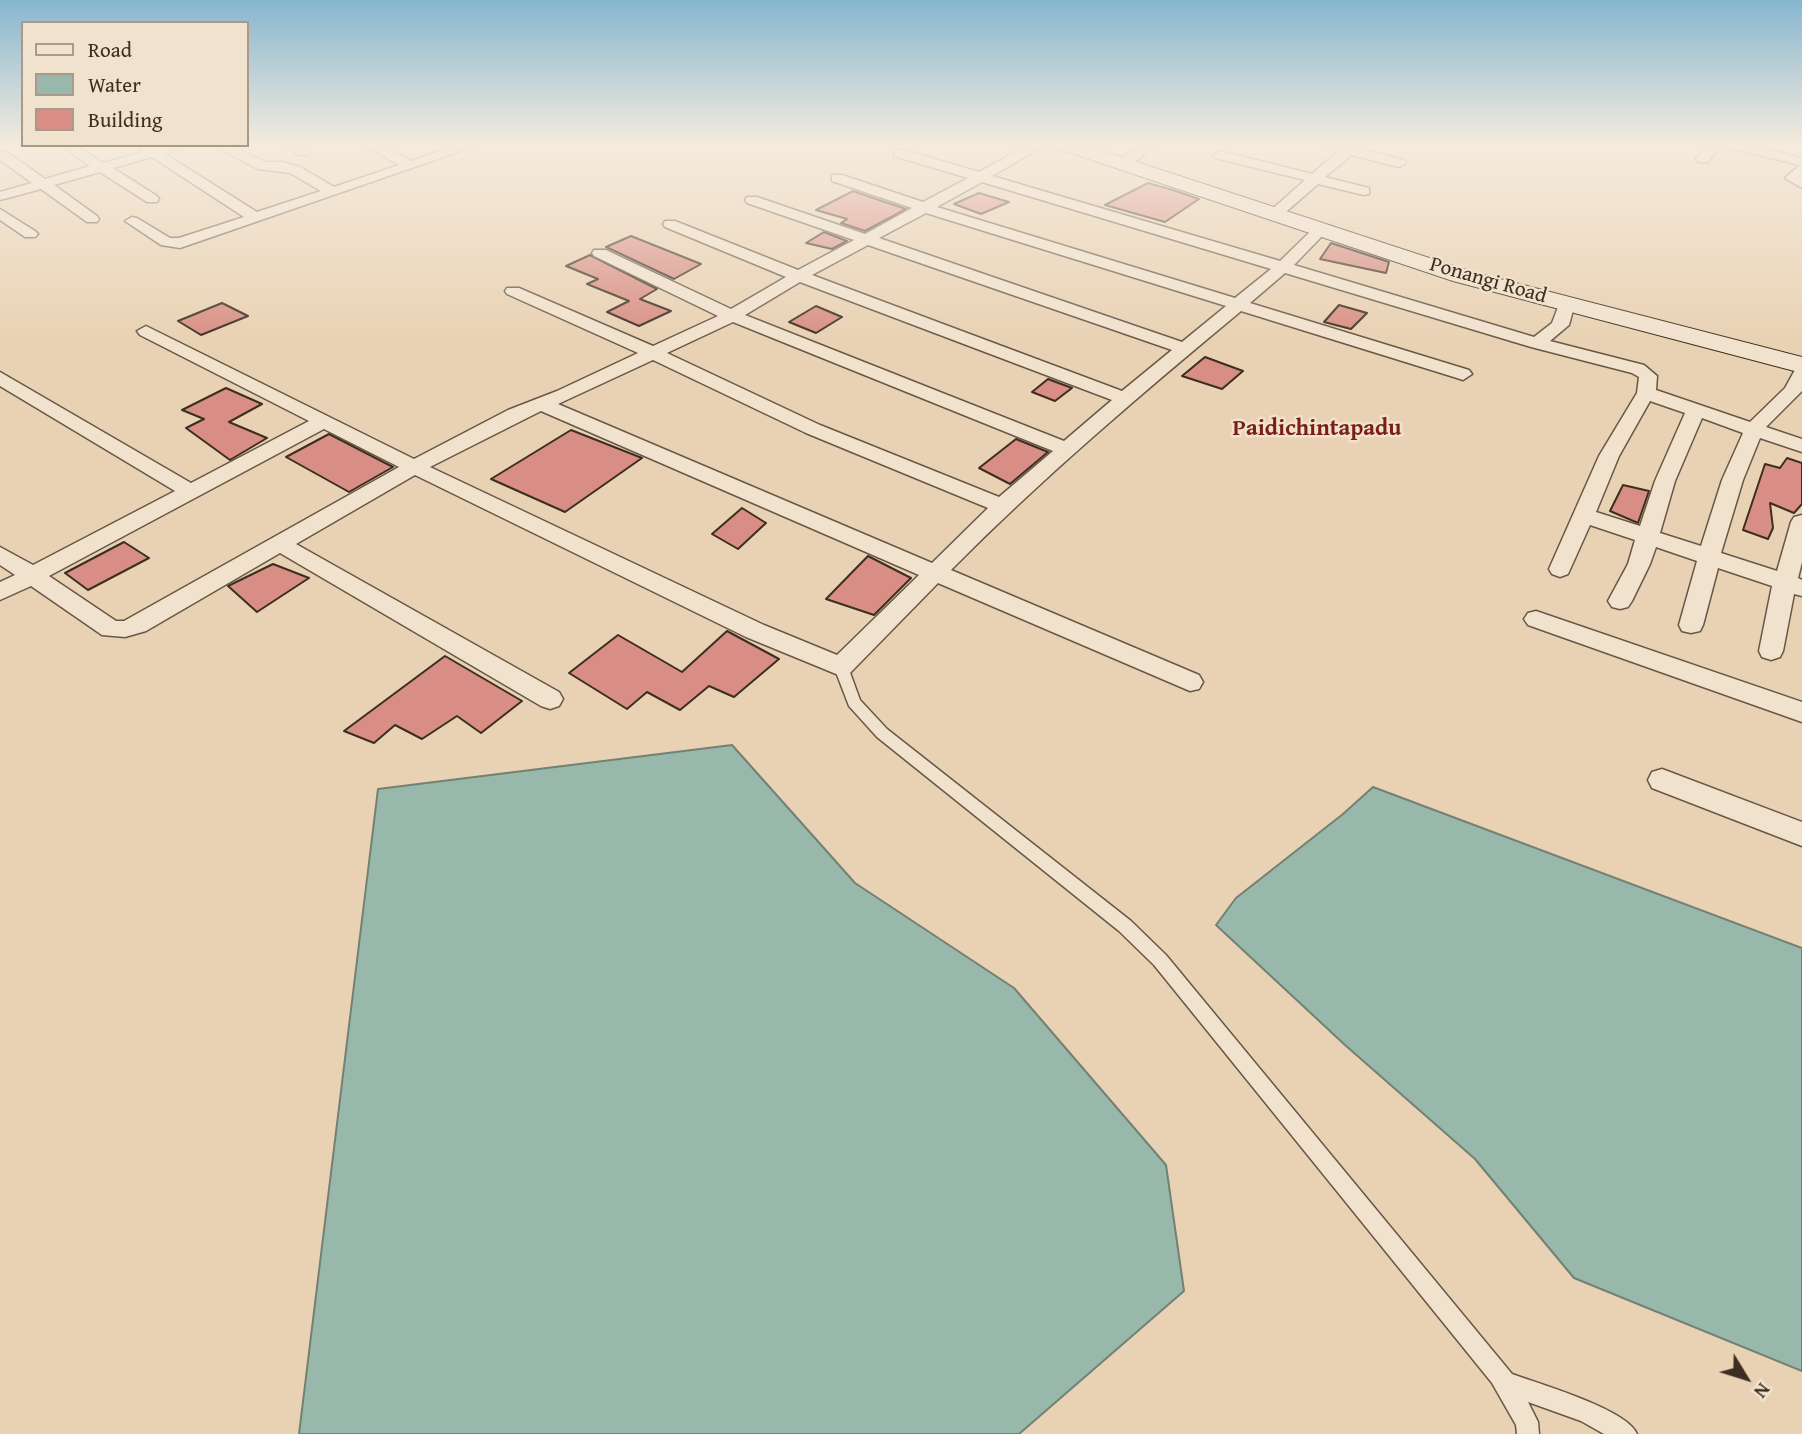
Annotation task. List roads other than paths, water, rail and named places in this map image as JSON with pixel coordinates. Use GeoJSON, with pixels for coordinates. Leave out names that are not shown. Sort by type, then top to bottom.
{"type":"FeatureCollection","features":[{"type":"Feature","properties":{"kind":"street"},"geometry":{"type":"LineString","coordinates":[[79,210],[92,219]]}},
{"type":"Feature","properties":{"kind":"street"},"geometry":{"type":"LineString","coordinates":[[243,210],[256,218]]}},
{"type":"Feature","properties":{"kind":"street"},"geometry":{"type":"LineString","coordinates":[[132,221],[172,244],[278,210]]}},
{"type":"Feature","properties":{"kind":"street"},"geometry":{"type":"LineString","coordinates":[[782,210],[1184,348]]}},
{"type":"Feature","properties":{"kind":"street"},"geometry":{"type":"LineString","coordinates":[[0,554],[111,629],[125,629],[414,467],[515,414],[655,354],[732,316],[799,276],[923,210]]}},
{"type":"Feature","properties":{"kind":"street"},"geometry":{"type":"LineString","coordinates":[[932,210],[1463,374]]}},
{"type":"Feature","properties":{"kind":"street"},"geometry":{"type":"LineString","coordinates":[[1084,210],[1537,343],[1638,369],[1647,374],[1650,379],[1646,393],[1626,420],[1606,460],[1586,516],[1560,569]]}},
{"type":"Feature","properties":{"kind":"street","name":"Ponangi Road"},"geometry":{"type":"LineString","coordinates":[[1263,210],[1461,276],[1802,365]]}},
{"type":"Feature","properties":{"kind":"street"},"geometry":{"type":"LineString","coordinates":[[1275,214],[1280,210]]}},
{"type":"Feature","properties":{"kind":"street"},"geometry":{"type":"LineString","coordinates":[[0,213],[30,234]]}},
{"type":"Feature","properties":{"kind":"street"},"geometry":{"type":"LineString","coordinates":[[670,224],[799,276],[1125,398]]}},
{"type":"Feature","properties":{"kind":"street"},"geometry":{"type":"LineString","coordinates":[[146,331],[414,467],[755,632],[841,667],[1002,506],[1125,398],[1282,268],[1320,230]]}},
{"type":"Feature","properties":{"kind":"street"},"geometry":{"type":"LineString","coordinates":[[600,253],[732,316],[1067,449]]}},
{"type":"Feature","properties":{"kind":"street"},"geometry":{"type":"LineString","coordinates":[[513,291],[655,354],[813,429],[1002,506]]}},
{"type":"Feature","properties":{"kind":"street"},"geometry":{"type":"LineString","coordinates":[[1537,343],[1560,325],[1567,303]]}},
{"type":"Feature","properties":{"kind":"street"},"geometry":{"type":"LineString","coordinates":[[1690,625],[1740,459],[1754,430],[1798,388],[1802,372]]}},
{"type":"Feature","properties":{"kind":"street"},"geometry":{"type":"LineString","coordinates":[[0,378],[191,492]]}},
{"type":"Feature","properties":{"kind":"street"},"geometry":{"type":"LineString","coordinates":[[1646,393],[1802,446]]}},
{"type":"Feature","properties":{"kind":"street"},"geometry":{"type":"LineString","coordinates":[[541,404],[1190,682]]}},
{"type":"Feature","properties":{"kind":"street"},"geometry":{"type":"LineString","coordinates":[[1620,601],[1639,564],[1665,481],[1696,410]]}},
{"type":"Feature","properties":{"kind":"street"},"geometry":{"type":"LineString","coordinates":[[0,592],[325,421]]}},
{"type":"Feature","properties":{"kind":"street"},"geometry":{"type":"LineString","coordinates":[[1586,516],[1793,585]]}},
{"type":"Feature","properties":{"kind":"street"},"geometry":{"type":"LineString","coordinates":[[1771,651],[1793,585],[1802,522]]}},
{"type":"Feature","properties":{"kind":"street"},"geometry":{"type":"LineString","coordinates":[[280,544],[550,699]]}},
{"type":"Feature","properties":{"kind":"street"},"geometry":{"type":"LineString","coordinates":[[1536,619],[1802,712]]}},
{"type":"Feature","properties":{"kind":"street"},"geometry":{"type":"LineString","coordinates":[[1662,780],[1802,834]]}},
{"type":"Feature","properties":{"kind":"lane"},"geometry":{"type":"LineString","coordinates":[[841,667],[854,702],[882,733],[1125,926],[1160,960],[1505,1383],[1527,1422],[1528,1434]]}},
{"type":"Feature","properties":{"kind":"lane"},"geometry":{"type":"LineString","coordinates":[[1505,1383],[1587,1412],[1626,1434]]}},
{"type":"Feature","properties":{"kind":"water"},"geometry":{"type":"Polygon","coordinates":[[[732,745],[855,883],[1014,988],[1166,1165],[1184,1291],[1019,1434],[299,1434],[378,789],[732,745]]]}},
{"type":"Feature","properties":{"kind":"water"},"geometry":{"type":"Polygon","coordinates":[[[1373,787],[1802,948],[1802,1371],[1574,1278],[1475,1159],[1345,1045],[1216,925],[1236,898],[1373,787]]]}},
{"type":"Feature","properties":{"kind":"district","name":"Paidichintapadu"},"geometry":{"type":"Point","coordinates":[1317,429]}}]}
